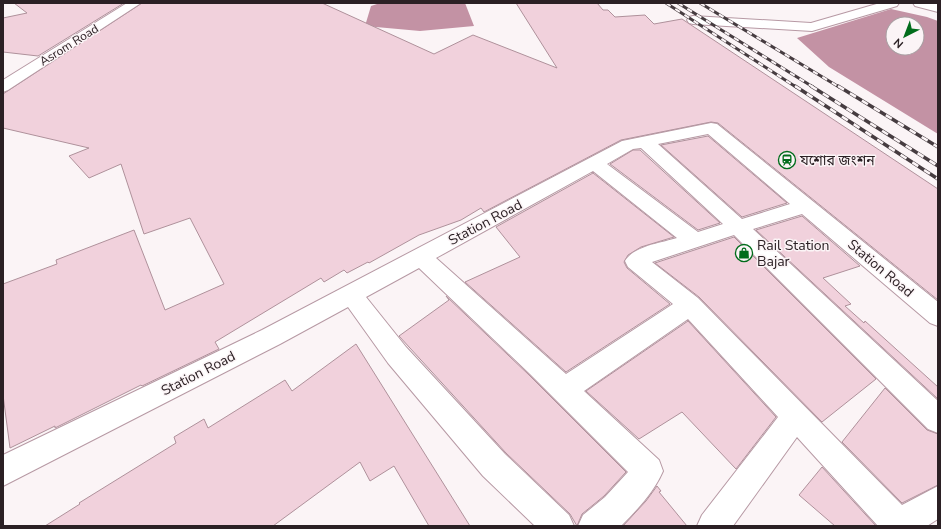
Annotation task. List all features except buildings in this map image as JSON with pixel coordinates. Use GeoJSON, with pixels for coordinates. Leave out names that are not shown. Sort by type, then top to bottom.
{"type":"FeatureCollection","features":[{"type":"Feature","properties":{"kind":"street","name":"Asrom Road"},"geometry":{"type":"LineString","coordinates":[[3,87],[135,3]]}},
{"type":"Feature","properties":{"kind":"street"},"geometry":{"type":"LineString","coordinates":[[693,20],[812,27],[893,3]]}},
{"type":"Feature","properties":{"kind":"street"},"geometry":{"type":"LineString","coordinates":[[919,3],[938,8]]}},
{"type":"Feature","properties":{"kind":"street","name":"Station Road"},"geometry":{"type":"LineString","coordinates":[[3,471],[271,337],[628,145],[711,128],[938,316]]}},
{"type":"Feature","properties":{"kind":"street"},"geometry":{"type":"LineString","coordinates":[[644,142],[738,227],[938,420]]}},
{"type":"Feature","properties":{"kind":"street"},"geometry":{"type":"LineString","coordinates":[[594,163],[694,240]]}},
{"type":"Feature","properties":{"kind":"street"},"geometry":{"type":"LineString","coordinates":[[806,206],[647,255],[636,261],[690,305],[899,525],[938,502]]}},
{"type":"Feature","properties":{"kind":"street"},"geometry":{"type":"LineString","coordinates":[[420,256],[564,390],[648,471],[603,524]]}},
{"type":"Feature","properties":{"kind":"street"},"geometry":{"type":"LineString","coordinates":[[351,294],[397,355],[489,459],[558,526]]}},
{"type":"Feature","properties":{"kind":"street"},"geometry":{"type":"LineString","coordinates":[[564,390],[690,305]]}},
{"type":"Feature","properties":{"kind":"street"},"geometry":{"type":"LineString","coordinates":[[713,526],[796,416]]}},
{"type":"Feature","properties":{"kind":"shaded area"},"geometry":{"type":"Polygon","coordinates":[[[380,3],[465,3],[474,26],[420,31],[365,26],[371,6],[380,3]]]}},
{"type":"Feature","properties":{"kind":"shaded area"},"geometry":{"type":"Polygon","coordinates":[[[891,9],[922,16],[885,16],[885,56],[925,56],[925,17],[938,21],[938,134],[829,67],[797,38],[891,9]]]}},
{"type":"Feature","properties":{"kind":"railway"},"geometry":{"type":"LineString","coordinates":[[666,3],[796,87]]}},
{"type":"Feature","properties":{"kind":"railway"},"geometry":{"type":"LineString","coordinates":[[678,3],[813,87]]}},
{"type":"Feature","properties":{"kind":"railway"},"geometry":{"type":"LineString","coordinates":[[700,3],[839,87]]}},
{"type":"Feature","properties":{"kind":"railway"},"geometry":{"type":"LineString","coordinates":[[795,86],[938,179]]}},
{"type":"Feature","properties":{"kind":"railway"},"geometry":{"type":"LineString","coordinates":[[811,86],[938,166]]}},
{"type":"Feature","properties":{"kind":"railway"},"geometry":{"type":"LineString","coordinates":[[838,86],[938,147]]}},
{"type":"Feature","properties":{"kind":"place","name":"যশোর জংশন"},"geometry":{"type":"Point","coordinates":[787,160]}},
{"type":"Feature","properties":{"kind":"place","name":"Rail Station Bajar"},"geometry":{"type":"Point","coordinates":[744,253]}}]}
